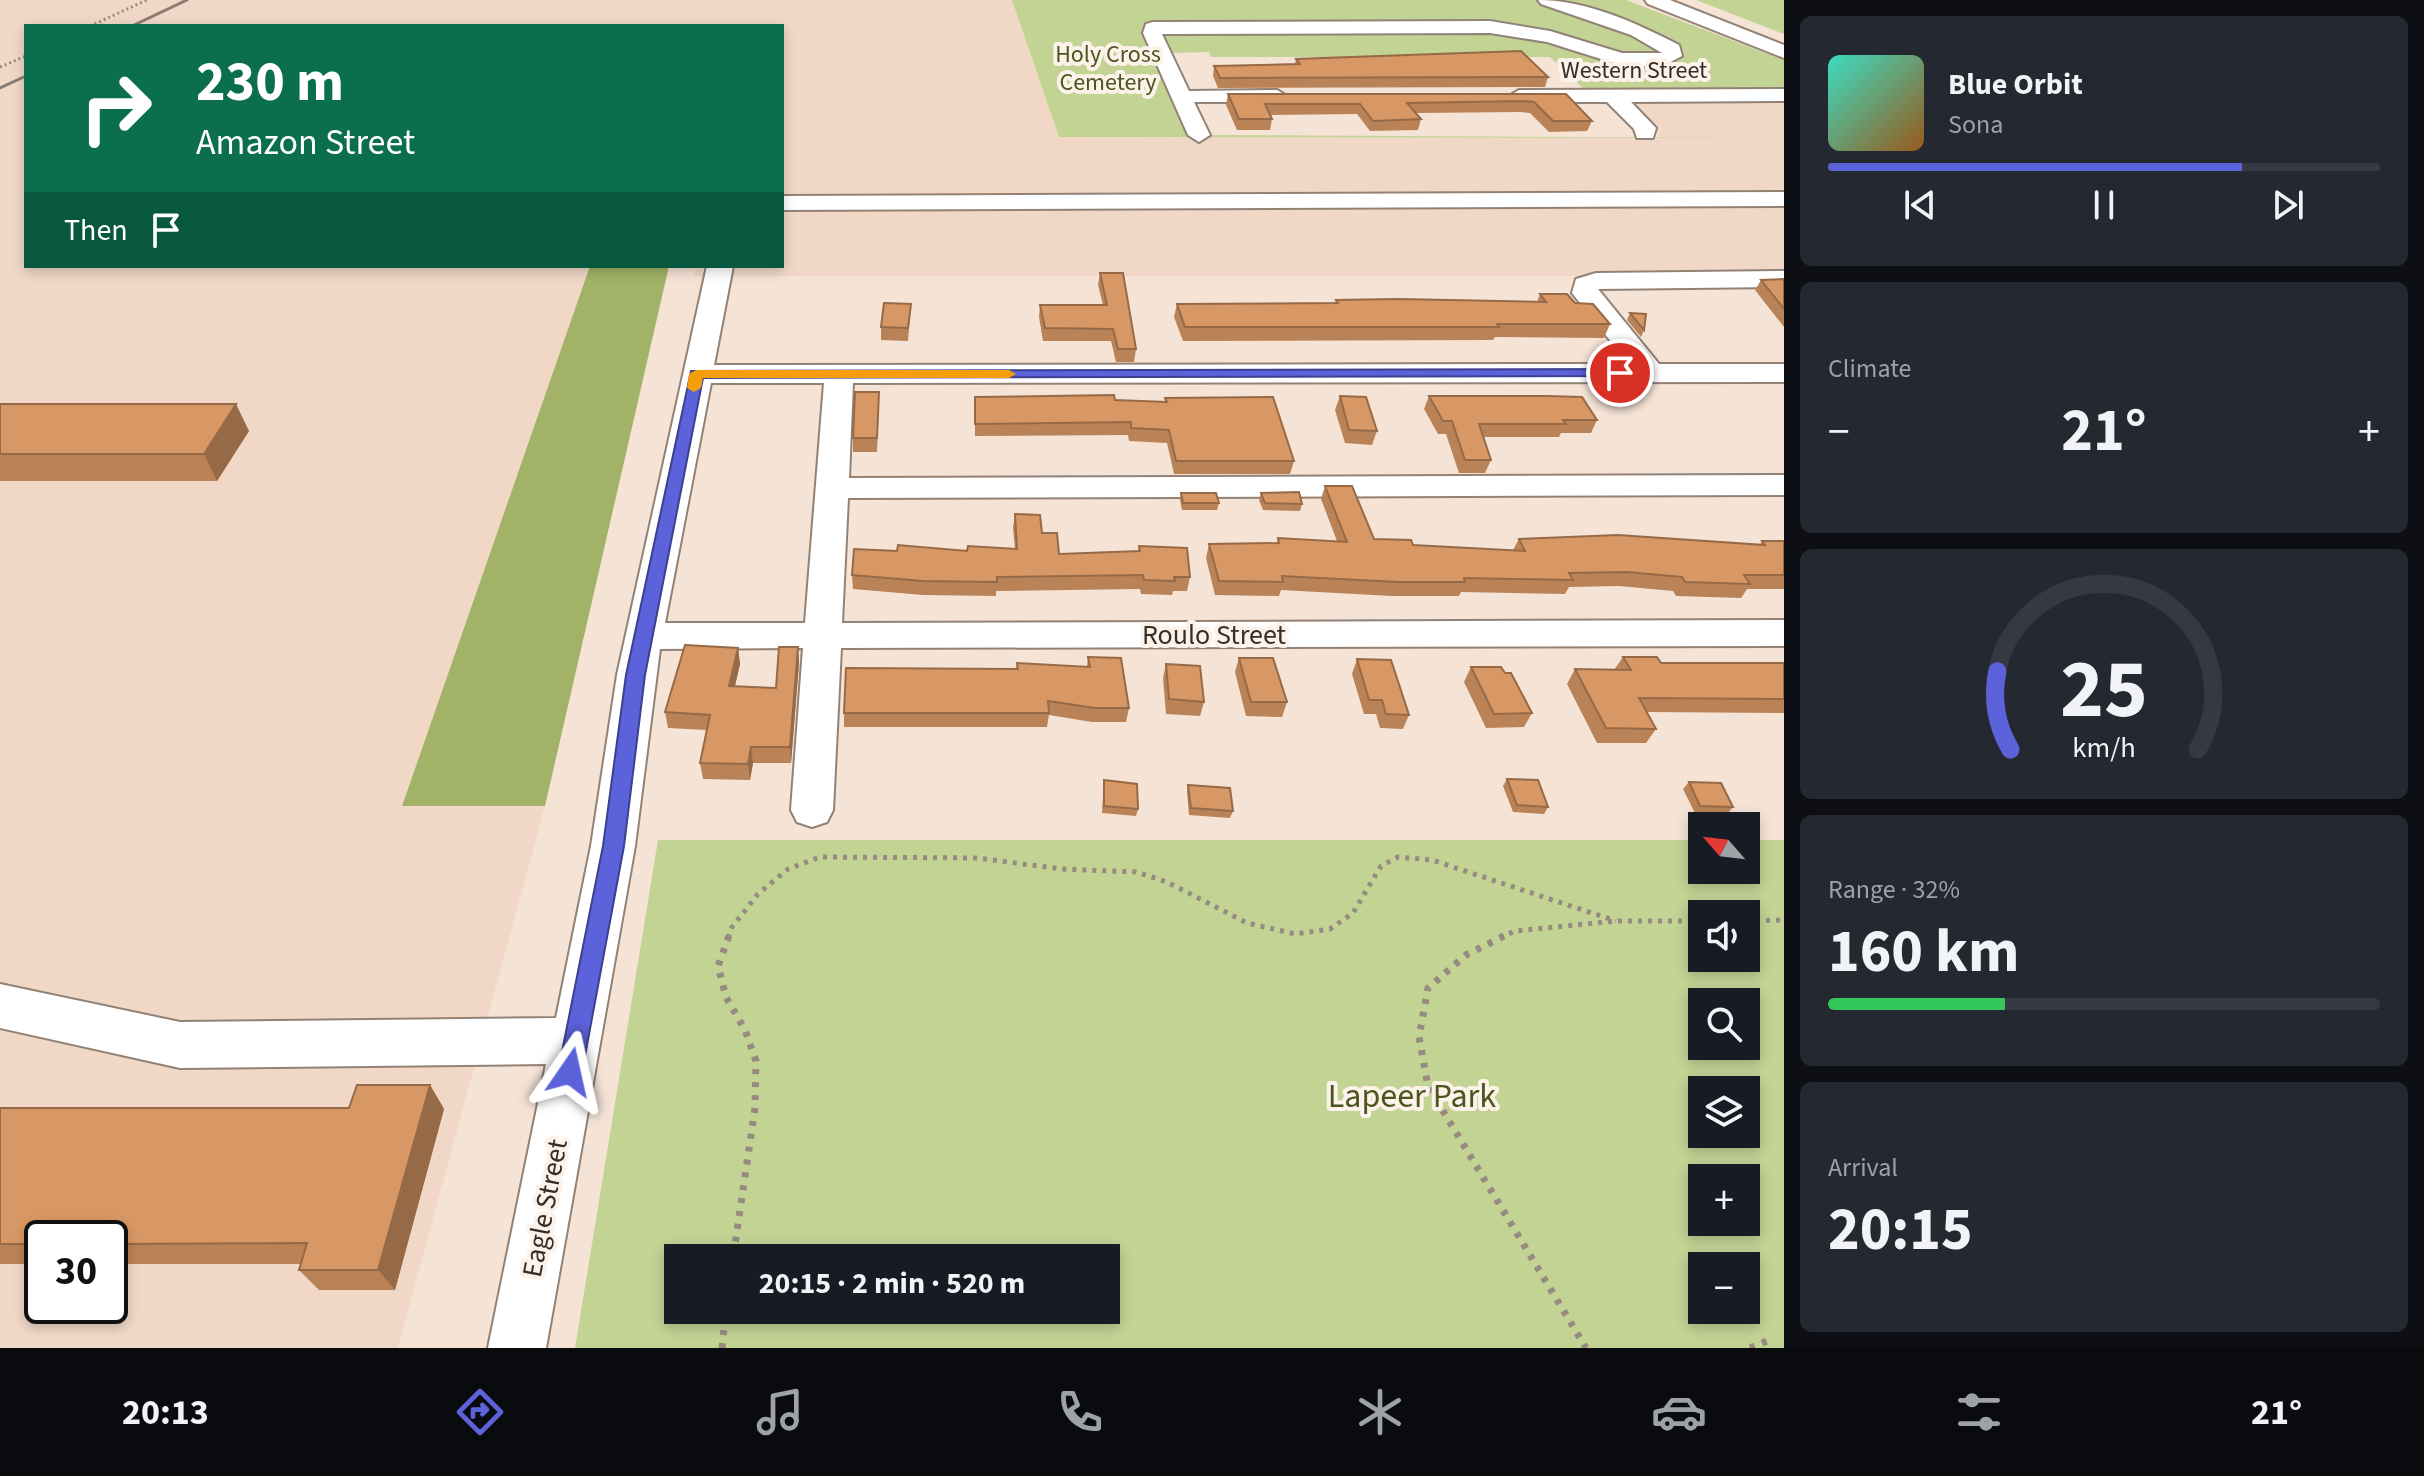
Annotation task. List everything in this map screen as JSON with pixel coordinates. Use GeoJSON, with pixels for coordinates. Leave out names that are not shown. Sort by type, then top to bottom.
{"type":"FeatureCollection","features":[{"type":"Feature","properties":{"kind":"street"},"geometry":{"type":"LineString","coordinates":[[1199,135],[1192,104],[1152,33],[1153,28],[1490,27],[1525,32],[1629,60],[1661,61],[1672,56],[1672,49],[1638,31],[1547,0]]}},
{"type":"Feature","properties":{"kind":"street"},"geometry":{"type":"LineString","coordinates":[[1654,0],[1784,52]]}},
{"type":"Feature","properties":{"kind":"street"},"geometry":{"type":"LineString","coordinates":[[1687,0],[1784,38]]}},
{"type":"Feature","properties":{"kind":"street"},"geometry":{"type":"LineString","coordinates":[[1430,9],[1446,26]]}},
{"type":"Feature","properties":{"kind":"street","name":"Western Street"},"geometry":{"type":"LineString","coordinates":[[1495,96],[1784,95]]}},
{"type":"Feature","properties":{"kind":"street"},"geometry":{"type":"LineString","coordinates":[[1165,111],[1192,104],[1290,96]]}},
{"type":"Feature","properties":{"kind":"street"},"geometry":{"type":"LineString","coordinates":[[1613,96],[1645,128],[1645,133]]}},
{"type":"Feature","properties":{"kind":"street"},"geometry":{"type":"LineString","coordinates":[[784,203],[1784,199]]}},
{"type":"Feature","properties":{"kind":"street","name":"Eagle Street"},"geometry":{"type":"LineString","coordinates":[[517,1348],[613,846],[644,636],[718,271]]}},
{"type":"Feature","properties":{"kind":"street"},"geometry":{"type":"LineString","coordinates":[[1651,373],[1585,293],[1585,285],[1596,281],[1784,279]]}},
{"type":"Feature","properties":{"kind":"street"},"geometry":{"type":"LineString","coordinates":[[696,374],[1784,373]]}},
{"type":"Feature","properties":{"kind":"street"},"geometry":{"type":"LineString","coordinates":[[812,810],[839,374]]}},
{"type":"Feature","properties":{"kind":"street"},"geometry":{"type":"LineString","coordinates":[[832,488],[1784,485]]}},
{"type":"Feature","properties":{"kind":"street","name":"Roulo Street"},"geometry":{"type":"LineString","coordinates":[[644,636],[1784,633]]}},
{"type":"Feature","properties":{"kind":"street"},"geometry":{"type":"LineString","coordinates":[[0,1006],[180,1045],[576,1041]]}},
{"type":"Feature","properties":{"kind":"path"},"geometry":{"type":"LineString","coordinates":[[94,24],[147,0]]}},
{"type":"Feature","properties":{"kind":"path"},"geometry":{"type":"LineString","coordinates":[[0,67],[24,57]]}},
{"type":"Feature","properties":{"kind":"path"},"geometry":{"type":"LineString","coordinates":[[735,1244],[755,1108],[756,1061],[745,1030],[726,997],[718,966],[732,927],[758,894],[788,869],[820,857],[977,858],[1062,869],[1136,872],[1167,882],[1247,923],[1295,934],[1330,929],[1353,913],[1381,866],[1398,857],[1432,860],[1616,921]]}},
{"type":"Feature","properties":{"kind":"path"},"geometry":{"type":"LineString","coordinates":[[1760,921],[1784,920]]}},
{"type":"Feature","properties":{"kind":"path"},"geometry":{"type":"LineString","coordinates":[[1586,1348],[1428,1086],[1419,1037],[1428,988],[1466,955],[1515,931],[1616,921],[1688,921]]}},
{"type":"Feature","properties":{"kind":"path"},"geometry":{"type":"LineString","coordinates":[[722,1348],[725,1324]]}},
{"type":"Feature","properties":{"kind":"path"},"geometry":{"type":"LineString","coordinates":[[1750,1348],[1767,1341]]}},
{"type":"Feature","properties":{"kind":"shaded area"},"geometry":{"type":"Polygon","coordinates":[[[0,0],[1012,0],[1059,137],[1661,138],[1630,102],[1784,102],[1784,276],[694,276],[696,268],[784,268],[784,24],[24,24],[24,268],[589,268],[402,805],[545,806],[398,1348],[0,1348],[0,0]]]}},
{"type":"Feature","properties":{"kind":"green space","name":"Holy Cross Cemetery"},"geometry":{"type":"Polygon","coordinates":[[[1012,0],[1626,0],[1784,60],[1784,90],[1585,90],[1550,57],[1211,57],[1209,52],[1173,53],[1211,135],[1784,138],[1059,137],[1012,0]]]}},
{"type":"Feature","properties":{"kind":"green space"},"geometry":{"type":"Polygon","coordinates":[[[1696,0],[1784,0],[1784,34],[1696,0]]]}},
{"type":"Feature","properties":{"kind":"green space"},"geometry":{"type":"Polygon","coordinates":[[[589,268],[669,268],[545,806],[402,806],[589,268]]]}},
{"type":"Feature","properties":{"kind":"green space","name":"Lapeer Park"},"geometry":{"type":"Polygon","coordinates":[[[658,840],[1688,840],[1688,884],[1760,884],[1760,840],[1784,840],[1784,1348],[575,1348],[658,840]]]}},
{"type":"Feature","properties":{"kind":"building"},"geometry":{"type":"Polygon","coordinates":[[[1521,51],[1548,77],[1220,78],[1214,66],[1300,64],[1296,59],[1521,51]]]}},
{"type":"Feature","properties":{"kind":"building"},"geometry":{"type":"Polygon","coordinates":[[[1228,94],[1566,94],[1592,121],[1553,121],[1534,102],[1524,101],[1407,103],[1421,119],[1373,121],[1360,104],[1265,104],[1272,119],[1239,119],[1228,94]]]}},
{"type":"Feature","properties":{"kind":"building"},"geometry":{"type":"Polygon","coordinates":[[[1100,273],[1123,273],[1136,349],[1118,349],[1113,329],[1045,328],[1040,305],[1107,305],[1100,273]]]}},
{"type":"Feature","properties":{"kind":"building"},"geometry":{"type":"Polygon","coordinates":[[[1784,279],[1784,309],[1761,280],[1784,279]]]}},
{"type":"Feature","properties":{"kind":"building"},"geometry":{"type":"Polygon","coordinates":[[[1540,294],[1567,294],[1575,303],[1593,304],[1610,324],[1185,327],[1177,304],[1338,303],[1336,300],[1398,299],[1546,302],[1540,294]]]}},
{"type":"Feature","properties":{"kind":"building"},"geometry":{"type":"Polygon","coordinates":[[[884,303],[911,304],[908,328],[881,327],[884,303]]]}},
{"type":"Feature","properties":{"kind":"building"},"geometry":{"type":"Polygon","coordinates":[[[1630,313],[1646,314],[1644,330],[1630,313]]]}},
{"type":"Feature","properties":{"kind":"building"},"geometry":{"type":"Polygon","coordinates":[[[855,392],[879,392],[877,438],[853,438],[855,392]]]}},
{"type":"Feature","properties":{"kind":"building"},"geometry":{"type":"Polygon","coordinates":[[[1114,395],[1115,400],[1167,402],[1165,398],[1273,397],[1294,461],[1176,461],[1169,430],[1131,428],[1131,422],[975,424],[975,397],[1114,395]]]}},
{"type":"Feature","properties":{"kind":"building"},"geometry":{"type":"Polygon","coordinates":[[[1340,396],[1366,397],[1377,431],[1349,430],[1340,396]]]}},
{"type":"Feature","properties":{"kind":"building"},"geometry":{"type":"Polygon","coordinates":[[[1429,396],[1582,397],[1597,420],[1563,420],[1566,424],[1479,424],[1491,460],[1465,460],[1452,421],[1443,421],[1429,396]]]}},
{"type":"Feature","properties":{"kind":"building"},"geometry":{"type":"Polygon","coordinates":[[[0,404],[236,404],[204,454],[0,454],[0,404]]]}},
{"type":"Feature","properties":{"kind":"building"},"geometry":{"type":"Polygon","coordinates":[[[1325,486],[1352,486],[1374,539],[1411,540],[1413,545],[1525,551],[1519,539],[1618,535],[1765,545],[1762,541],[1784,541],[1784,575],[1744,575],[1750,584],[1685,582],[1682,577],[1627,572],[1569,573],[1573,580],[1464,578],[1465,582],[1398,582],[1282,576],[1283,582],[1219,581],[1209,544],[1279,543],[1278,538],[1347,542],[1325,486]]]}},
{"type":"Feature","properties":{"kind":"building"},"geometry":{"type":"Polygon","coordinates":[[[1299,492],[1302,504],[1265,503],[1261,493],[1299,492]]]}},
{"type":"Feature","properties":{"kind":"building"},"geometry":{"type":"Polygon","coordinates":[[[1181,493],[1216,493],[1219,503],[1183,503],[1181,493]]]}},
{"type":"Feature","properties":{"kind":"building"},"geometry":{"type":"Polygon","coordinates":[[[1015,514],[1040,515],[1042,533],[1057,533],[1059,554],[1140,551],[1139,546],[1187,548],[1190,577],[1174,577],[1175,581],[1144,580],[1143,575],[997,577],[997,582],[923,581],[852,575],[854,549],[897,551],[898,545],[967,551],[968,546],[1017,549],[1015,514]]]}},
{"type":"Feature","properties":{"kind":"building"},"geometry":{"type":"Polygon","coordinates":[[[685,645],[738,648],[729,686],[776,688],[779,647],[798,647],[790,747],[751,747],[748,764],[700,763],[710,715],[665,712],[685,645]]]}},
{"type":"Feature","properties":{"kind":"building"},"geometry":{"type":"Polygon","coordinates":[[[1088,657],[1121,658],[1129,708],[1095,708],[1048,701],[1049,713],[844,713],[846,668],[1018,669],[1017,663],[1090,667],[1088,657]]]}},
{"type":"Feature","properties":{"kind":"building"},"geometry":{"type":"Polygon","coordinates":[[[1623,657],[1657,657],[1661,663],[1784,663],[1784,699],[1639,698],[1656,729],[1606,728],[1575,669],[1631,670],[1623,657]]]}},
{"type":"Feature","properties":{"kind":"building"},"geometry":{"type":"Polygon","coordinates":[[[1239,658],[1273,658],[1287,702],[1251,702],[1239,658]]]}},
{"type":"Feature","properties":{"kind":"building"},"geometry":{"type":"Polygon","coordinates":[[[1357,659],[1391,660],[1409,715],[1386,714],[1382,700],[1369,700],[1357,659]]]}},
{"type":"Feature","properties":{"kind":"building"},"geometry":{"type":"Polygon","coordinates":[[[1166,664],[1200,666],[1204,702],[1169,699],[1166,664]]]}},
{"type":"Feature","properties":{"kind":"building"},"geometry":{"type":"Polygon","coordinates":[[[1471,667],[1501,667],[1505,673],[1511,673],[1532,713],[1494,714],[1471,667]]]}},
{"type":"Feature","properties":{"kind":"building"},"geometry":{"type":"Polygon","coordinates":[[[1507,779],[1538,780],[1548,807],[1517,805],[1507,779]]]}},
{"type":"Feature","properties":{"kind":"building"},"geometry":{"type":"Polygon","coordinates":[[[1104,780],[1137,784],[1138,809],[1104,806],[1104,780]]]}},
{"type":"Feature","properties":{"kind":"building"},"geometry":{"type":"Polygon","coordinates":[[[1689,782],[1721,783],[1733,807],[1700,806],[1689,782]]]}},
{"type":"Feature","properties":{"kind":"building"},"geometry":{"type":"Polygon","coordinates":[[[1188,785],[1230,788],[1233,811],[1191,808],[1188,785]]]}},
{"type":"Feature","properties":{"kind":"building"},"geometry":{"type":"Polygon","coordinates":[[[357,1085],[430,1085],[378,1270],[299,1270],[307,1243],[128,1244],[128,1220],[24,1220],[24,1244],[0,1244],[0,1108],[349,1108],[357,1085]]]}},
{"type":"Feature","properties":{"kind":"railway"},"geometry":{"type":"LineString","coordinates":[[136,24],[187,0]]}},
{"type":"Feature","properties":{"kind":"railway"},"geometry":{"type":"LineString","coordinates":[[0,88],[24,77]]}},
{"type":"Feature","properties":{"kind":"slow traffic"},"geometry":{"type":"LineString","coordinates":[[694,388],[696,374],[1009,374]]}},
{"type":"Feature","properties":{"kind":"route"},"geometry":{"type":"LineString","coordinates":[[570,1072],[613,846],[636,675],[696,374],[1620,373]]}}]}
